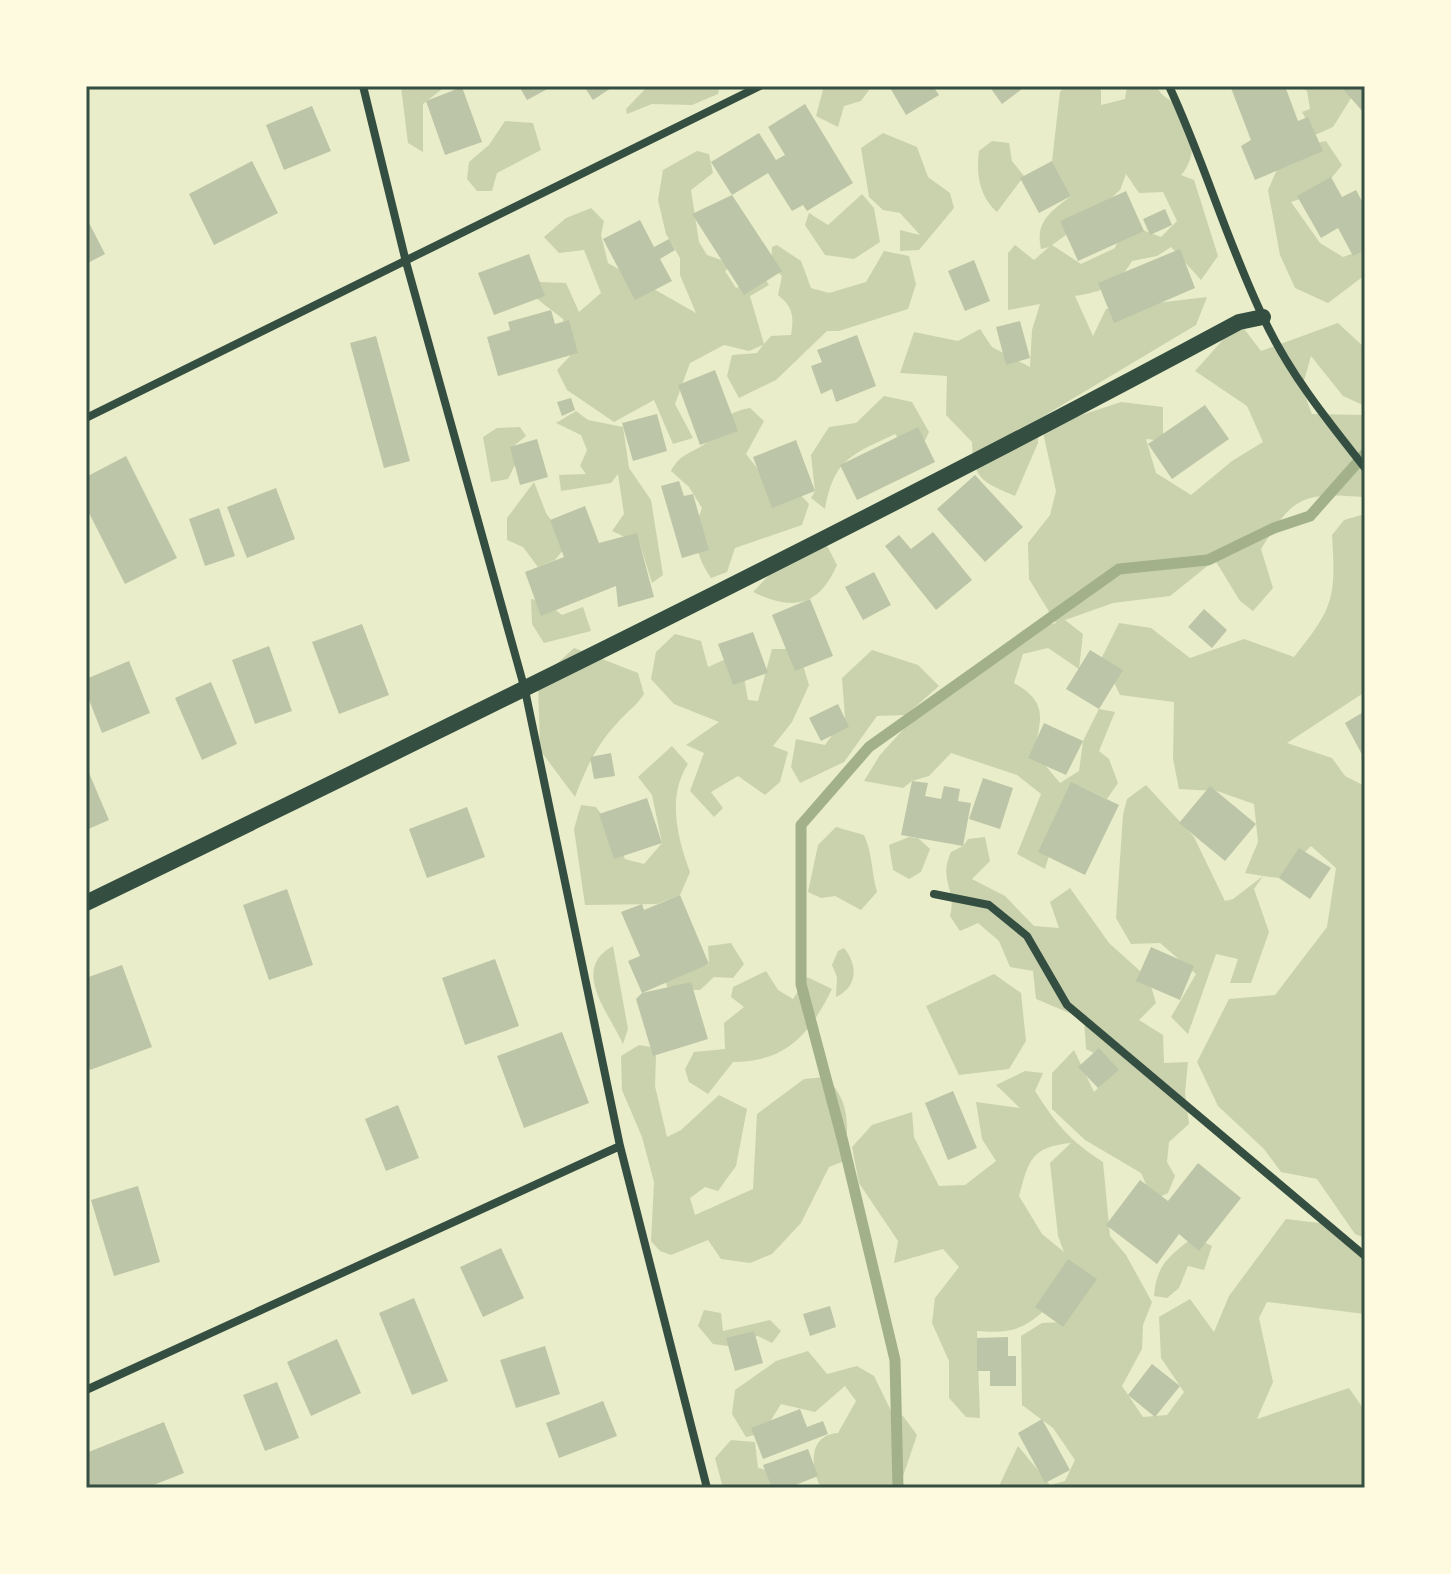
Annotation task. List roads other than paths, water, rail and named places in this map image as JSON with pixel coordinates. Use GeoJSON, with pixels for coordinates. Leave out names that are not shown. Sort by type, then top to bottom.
{"type":"FeatureCollection","features":[{"type":"Feature","properties":{"kind":"main road"},"geometry":{"type":"LineString","coordinates":[[86,903],[525,690],[972,465],[1239,322],[1263,317]]}},
{"type":"Feature","properties":{"kind":"street"},"geometry":{"type":"LineString","coordinates":[[363,86],[406,262],[525,690],[620,1146],[707,1488]]}},
{"type":"Feature","properties":{"kind":"street"},"geometry":{"type":"LineString","coordinates":[[86,418],[760,86]]}},
{"type":"Feature","properties":{"kind":"street"},"geometry":{"type":"LineString","coordinates":[[1169,86],[1193,138],[1263,317],[1302,388],[1365,468]]}},
{"type":"Feature","properties":{"kind":"street"},"geometry":{"type":"LineString","coordinates":[[934,894],[989,905],[1027,936],[1067,1005],[1365,1256]]}},
{"type":"Feature","properties":{"kind":"street"},"geometry":{"type":"LineString","coordinates":[[86,1390],[620,1146]]}},
{"type":"Feature","properties":{"kind":"waterway"},"geometry":{"type":"LineString","coordinates":[[898,1488],[895,1360],[843,1142],[801,984],[801,825],[869,747],[1119,569],[1208,560],[1274,528],[1310,516],[1365,454]]}}]}
